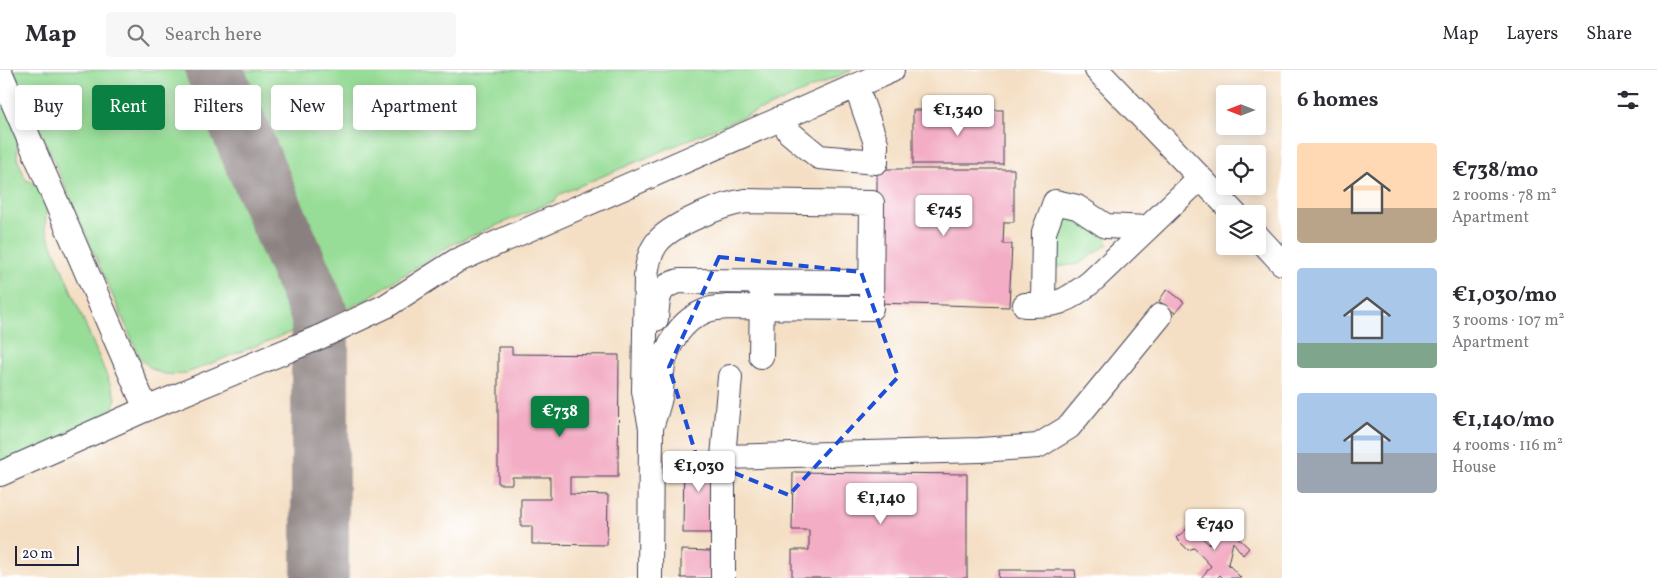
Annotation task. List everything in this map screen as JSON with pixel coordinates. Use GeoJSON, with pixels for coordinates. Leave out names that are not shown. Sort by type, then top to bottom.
{"type":"FeatureCollection","features":[{"type":"Feature","properties":{"kind":"lane"},"geometry":{"type":"LineString","coordinates":[[0,474],[146,409],[320,337],[386,306],[456,261],[892,70]]}},
{"type":"Feature","properties":{"kind":"lane"},"geometry":{"type":"LineString","coordinates":[[1097,70],[1226,205]]}},
{"type":"Feature","properties":{"kind":"lane"},"geometry":{"type":"LineString","coordinates":[[0,72],[146,409]]}},
{"type":"Feature","properties":{"kind":"lane"},"geometry":{"type":"LineString","coordinates":[[781,118],[790,133],[819,157],[876,162],[876,143],[856,86]]}},
{"type":"Feature","properties":{"kind":"lane"},"geometry":{"type":"LineString","coordinates":[[1147,228],[1106,226],[1077,208],[1055,202],[1044,232],[1034,305],[1060,303],[1072,297],[1091,282],[1200,178]]}},
{"type":"Feature","properties":{"kind":"lane"},"geometry":{"type":"LineString","coordinates":[[650,578],[651,428],[644,392],[646,277],[648,260],[656,244],[668,232],[733,203],[746,201],[872,203],[871,308],[727,307],[709,310],[696,316],[674,336],[666,353],[662,372],[661,392],[651,428]]}},
{"type":"Feature","properties":{"kind":"lane"},"geometry":{"type":"LineString","coordinates":[[1266,246],[1282,263]]}},
{"type":"Feature","properties":{"kind":"lane"},"geometry":{"type":"LineString","coordinates":[[645,351],[656,328],[658,298],[661,290],[668,284],[679,281],[871,282]]}},
{"type":"Feature","properties":{"kind":"lane"},"geometry":{"type":"LineString","coordinates":[[761,356],[762,282]]}},
{"type":"Feature","properties":{"kind":"lane"},"geometry":{"type":"LineString","coordinates":[[723,457],[980,450],[1038,446],[1069,427],[1160,316]]}},
{"type":"Feature","properties":{"kind":"lane"},"geometry":{"type":"LineString","coordinates":[[723,578],[723,457],[730,377]]}},
{"type":"Feature","properties":{"kind":"highlighted area"},"geometry":{"type":"Polygon","coordinates":[[[719,257],[861,272],[898,377],[789,495],[697,458],[669,367],[719,257]]]}},
{"type":"Feature","properties":{"kind":"green space"},"geometry":{"type":"Polygon","coordinates":[[[14,70],[189,70],[196,85],[175,85],[175,130],[215,130],[282,282],[294,331],[184,374],[165,374],[145,363],[140,358],[40,130],[82,130],[82,85],[21,85],[14,70]]]}},
{"type":"Feature","properties":{"kind":"green space"},"geometry":{"type":"Polygon","coordinates":[[[244,70],[852,70],[762,110],[558,195],[556,200],[451,245],[363,301],[345,310],[340,294],[261,110],[261,85],[250,85],[244,70]]]}},
{"type":"Feature","properties":{"kind":"green space"},"geometry":{"type":"Polygon","coordinates":[[[0,95],[18,137],[17,158],[26,180],[39,185],[47,202],[45,228],[116,398],[111,411],[101,423],[0,465],[0,95]]]}},
{"type":"Feature","properties":{"kind":"green space"},"geometry":{"type":"Polygon","coordinates":[[[1063,214],[1106,232],[1107,245],[1079,264],[1055,267],[1055,229],[1063,214]]]}},
{"type":"Feature","properties":{"kind":"building"},"geometry":{"type":"Polygon","coordinates":[[[913,110],[1003,110],[1003,164],[913,164],[913,110]]]}},
{"type":"Feature","properties":{"kind":"building"},"geometry":{"type":"Polygon","coordinates":[[[877,169],[1014,169],[1014,222],[1004,222],[1003,244],[1012,244],[1009,307],[877,303],[877,169]]]}},
{"type":"Feature","properties":{"kind":"building"},"geometry":{"type":"Polygon","coordinates":[[[1167,289],[1184,302],[1175,313],[1159,301],[1167,289]]]}},
{"type":"Feature","properties":{"kind":"building"},"geometry":{"type":"Polygon","coordinates":[[[498,347],[512,347],[512,354],[619,355],[618,477],[570,477],[570,494],[608,495],[607,545],[532,544],[532,526],[521,526],[521,499],[550,499],[550,477],[512,477],[512,484],[498,484],[498,347]]]}},
{"type":"Feature","properties":{"kind":"building"},"geometry":{"type":"Polygon","coordinates":[[[684,453],[715,454],[714,533],[683,533],[684,453]]]}},
{"type":"Feature","properties":{"kind":"building"},"geometry":{"type":"Polygon","coordinates":[[[793,472],[967,474],[967,578],[792,578],[792,550],[809,550],[809,530],[792,530],[793,472]]]}},
{"type":"Feature","properties":{"kind":"building"},"geometry":{"type":"Polygon","coordinates":[[[1232,522],[1237,527],[1235,535],[1249,548],[1243,555],[1233,542],[1228,564],[1241,578],[1223,578],[1220,575],[1217,578],[1201,578],[1211,566],[1194,548],[1188,550],[1176,538],[1189,527],[1209,544],[1232,522]]]}},
{"type":"Feature","properties":{"kind":"building"},"geometry":{"type":"Polygon","coordinates":[[[681,550],[711,551],[711,578],[681,578],[681,550]]]}},
{"type":"Feature","properties":{"kind":"building"},"geometry":{"type":"Polygon","coordinates":[[[999,570],[1075,570],[1076,578],[998,578],[999,570]]]}},
{"type":"Feature","properties":{"kind":"taxiway"},"geometry":{"type":"LineString","coordinates":[[214,70],[318,311],[320,320],[320,578]]}}]}
